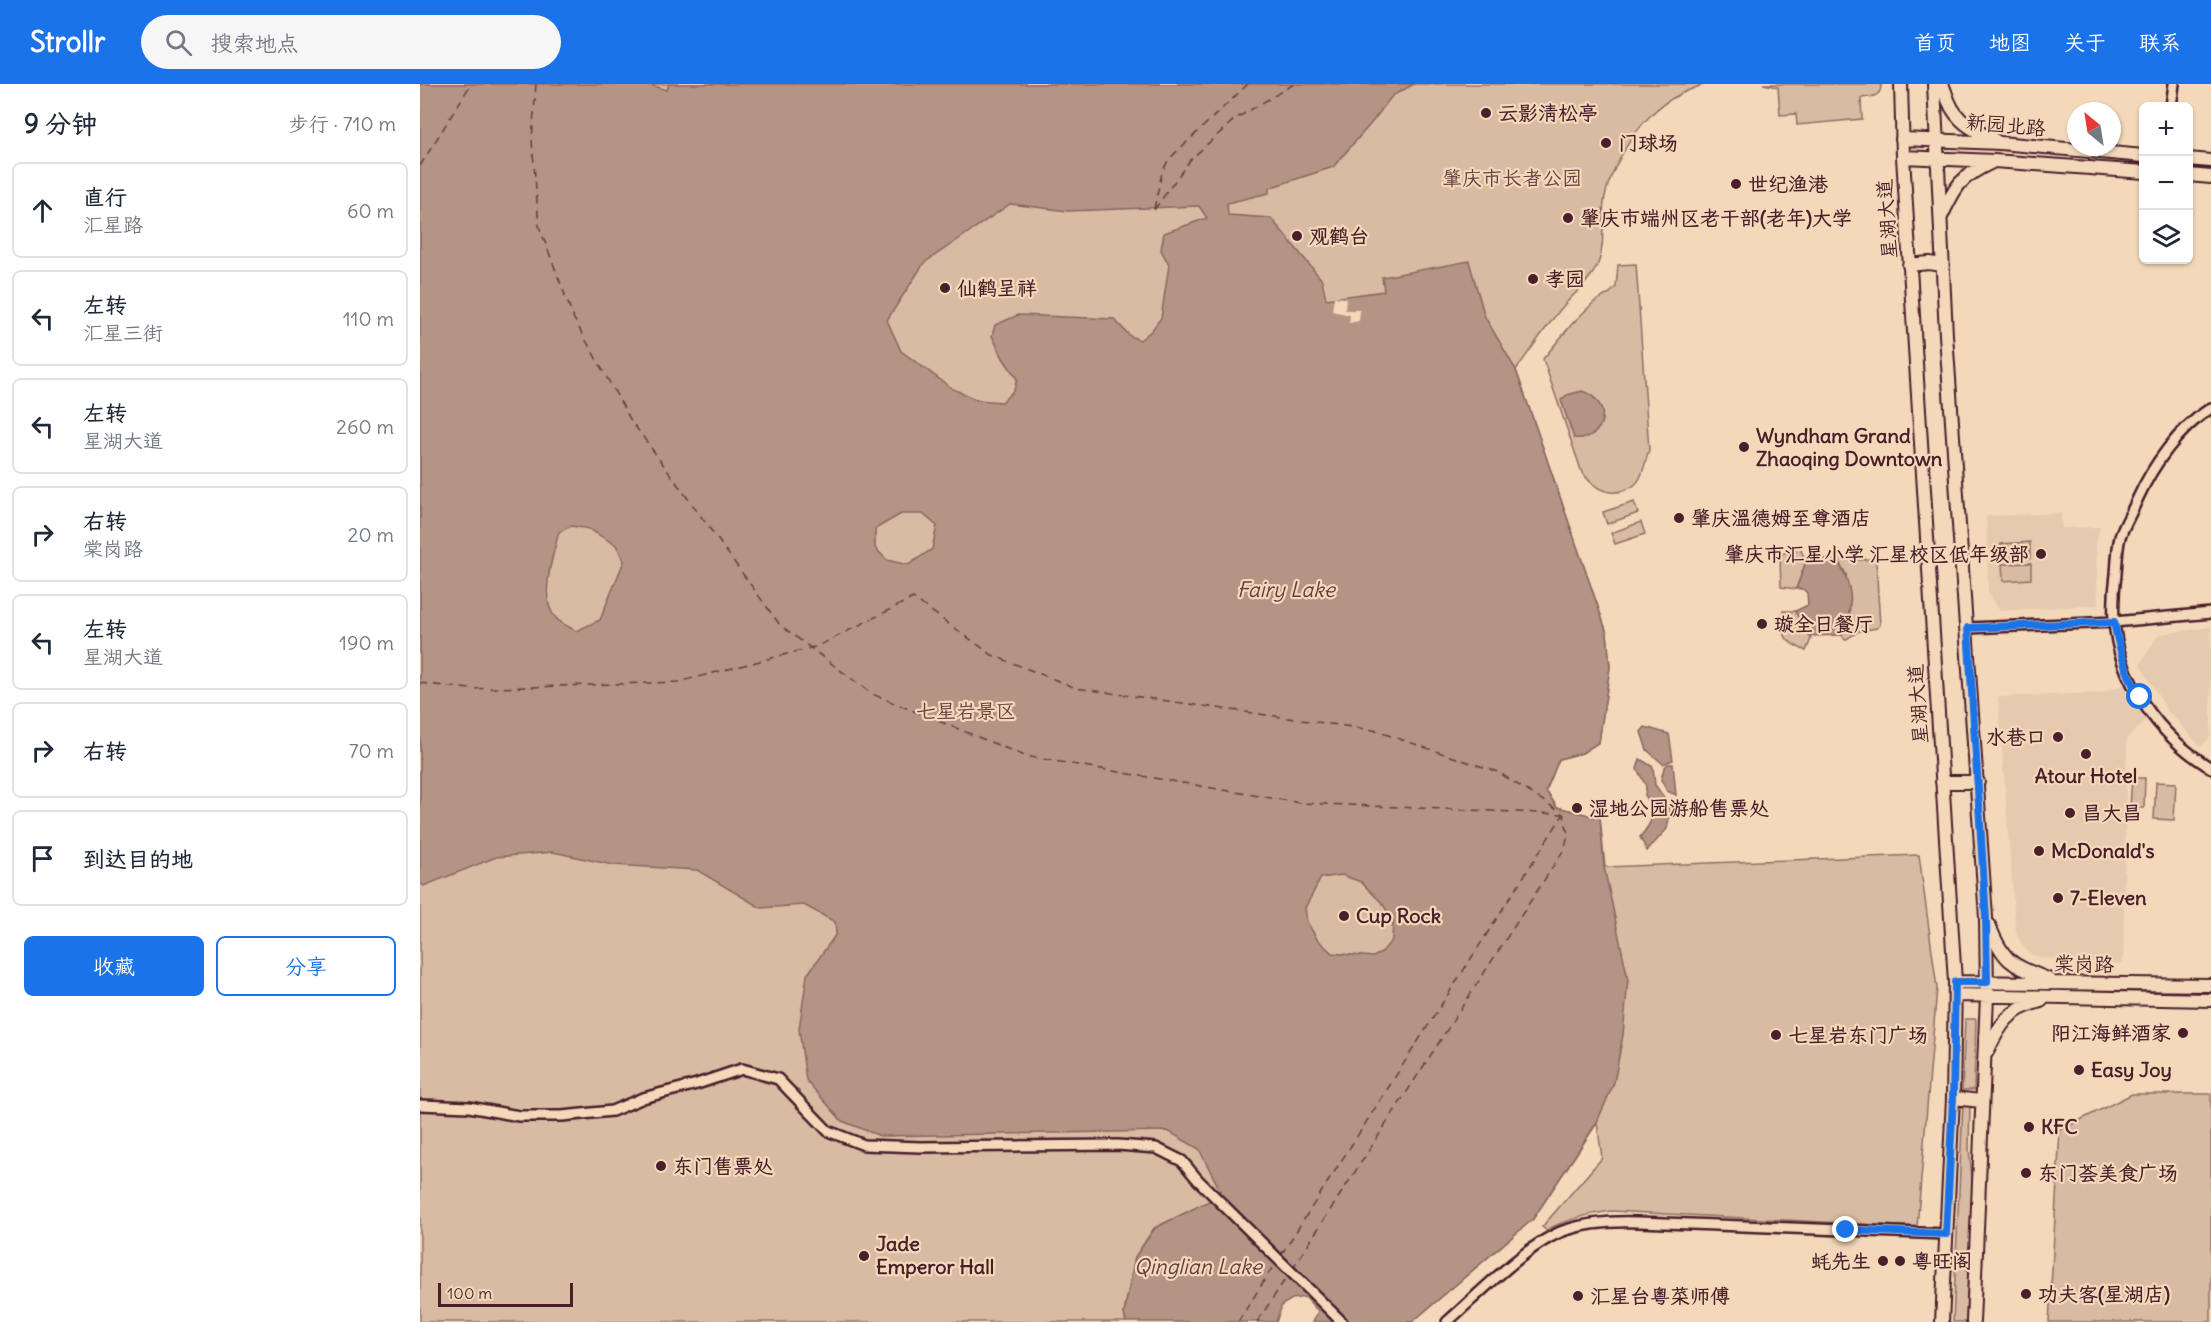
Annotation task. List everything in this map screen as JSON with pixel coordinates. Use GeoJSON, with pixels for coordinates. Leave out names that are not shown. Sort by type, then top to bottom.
{"type":"FeatureCollection","features":[{"type":"Feature","properties":{"kind":"main road","name":"星湖大道"},"geometry":{"type":"LineString","coordinates":[[1901,84],[1902,157],[1956,995],[1942,1322]]}},
{"type":"Feature","properties":{"kind":"main road"},"geometry":{"type":"LineString","coordinates":[[1934,84],[1942,265],[1986,918],[1987,996],[1981,1101],[1974,1322]]}},
{"type":"Feature","properties":{"kind":"main road"},"geometry":{"type":"LineString","coordinates":[[1942,84],[1949,103],[1959,119],[1966,126],[2000,143]]}},
{"type":"Feature","properties":{"kind":"main road","name":"新园北路"},"geometry":{"type":"LineString","coordinates":[[1902,139],[2000,143],[2067,150]]}},
{"type":"Feature","properties":{"kind":"main road","name":"新园北路"},"geometry":{"type":"LineString","coordinates":[[2121,154],[2139,156]]}},
{"type":"Feature","properties":{"kind":"main road"},"geometry":{"type":"LineString","coordinates":[[2067,155],[2066,161],[2072,167]]}},
{"type":"Feature","properties":{"kind":"main road","name":"新园北路"},"geometry":{"type":"LineString","coordinates":[[1902,157],[2139,172]]}},
{"type":"Feature","properties":{"kind":"main road"},"geometry":{"type":"LineString","coordinates":[[2193,159],[2211,161]]}},
{"type":"Feature","properties":{"kind":"main road"},"geometry":{"type":"LineString","coordinates":[[1940,221],[1951,197],[1963,179],[1973,171],[1994,161]]}},
{"type":"Feature","properties":{"kind":"main road"},"geometry":{"type":"LineString","coordinates":[[2193,175],[2211,177]]}},
{"type":"Feature","properties":{"kind":"main road"},"geometry":{"type":"LineString","coordinates":[[1910,265],[1929,263],[1942,265]]}},
{"type":"Feature","properties":{"kind":"main road"},"geometry":{"type":"LineString","coordinates":[[1942,782],[1978,782]]}},
{"type":"Feature","properties":{"kind":"main road"},"geometry":{"type":"LineString","coordinates":[[1986,918],[1999,950],[2006,958],[2015,966],[2055,982]]}},
{"type":"Feature","properties":{"kind":"main road","name":"棠岗路"},"geometry":{"type":"LineString","coordinates":[[1955,982],[2211,985]]}},
{"type":"Feature","properties":{"kind":"main road","name":"棠岗路"},"geometry":{"type":"LineString","coordinates":[[1956,995],[2211,1000]]}},
{"type":"Feature","properties":{"kind":"main road"},"geometry":{"type":"LineString","coordinates":[[1984,1058],[1998,1028],[2007,1018],[2031,1003],[2055,997]]}},
{"type":"Feature","properties":{"kind":"main road"},"geometry":{"type":"LineString","coordinates":[[1953,1098],[1981,1101]]}},
{"type":"Feature","properties":{"kind":"street"},"geometry":{"type":"LineString","coordinates":[[2172,102],[2174,84]]}},
{"type":"Feature","properties":{"kind":"street"},"geometry":{"type":"LineString","coordinates":[[2211,408],[2176,439],[2150,473],[2120,537],[2113,602],[2118,645],[2134,687],[2164,731],[2195,758],[2211,768]]}},
{"type":"Feature","properties":{"kind":"street"},"geometry":{"type":"LineString","coordinates":[[1968,628],[2114,622],[2211,613]]}},
{"type":"Feature","properties":{"kind":"street"},"geometry":{"type":"LineString","coordinates":[[420,1105],[469,1107],[519,1116],[572,1115],[612,1111],[643,1098],[742,1069],[778,1079],[828,1131],[864,1145],[920,1147],[1118,1144],[1156,1148],[1182,1161],[1342,1322]]}},
{"type":"Feature","properties":{"kind":"street"},"geometry":{"type":"LineString","coordinates":[[1447,1322],[1542,1242],[1566,1230],[1589,1224],[1611,1221],[1946,1234]]}},
{"type":"Feature","properties":{"kind":"shaded area","name":"肇庆市汇星小学 汇星校区低年级部"},"geometry":{"type":"Polygon","coordinates":[[[2061,513],[2062,528],[2100,527],[2096,544],[2098,605],[2000,611],[1988,593],[1986,516],[2061,513]]]}},
{"type":"Feature","properties":{"kind":"shaded area"},"geometry":{"type":"Polygon","coordinates":[[[2211,627],[2211,736],[2201,747],[2166,709],[2140,664],[2159,634],[2211,627]]]}},
{"type":"Feature","properties":{"kind":"shaded area"},"geometry":{"type":"Polygon","coordinates":[[[2126,684],[2146,721],[2127,738],[2123,964],[2040,958],[2027,952],[2018,938],[2015,925],[1998,697],[2101,693],[2126,684]]]}},
{"type":"Feature","properties":{"kind":"green space","name":"Fairy Lake"},"geometry":{"type":"Polygon","coordinates":[[[420,84],[1706,84],[1684,92],[1663,105],[1643,123],[1628,144],[1615,168],[1606,192],[1603,235],[1597,266],[1587,281],[1552,320],[1516,370],[1607,633],[1610,667],[1599,742],[1582,753],[1559,759],[1546,791],[1557,807],[1600,818],[1605,867],[1919,855],[1937,988],[1917,1227],[1611,1211],[1577,1218],[1546,1230],[1542,1227],[1602,1158],[1597,1123],[1533,1219],[1412,1322],[1211,1200],[1154,1228],[1135,1257],[1124,1313],[1126,1322],[420,1322],[420,84]]]}},
{"type":"Feature","properties":{"kind":"green space"},"geometry":{"type":"Polygon","coordinates":[[[1763,84],[1881,84],[1881,88],[1878,94],[1872,97],[1861,98],[1862,119],[1797,125],[1796,114],[1780,115],[1778,87],[1763,84]]]}},
{"type":"Feature","properties":{"kind":"green space"},"geometry":{"type":"Polygon","coordinates":[[[1636,264],[1649,450],[1643,472],[1634,486],[1612,492],[1594,485],[1581,470],[1543,359],[1594,302],[1616,287],[1618,265],[1636,264]]]}},
{"type":"Feature","properties":{"kind":"green space"},"geometry":{"type":"Polygon","coordinates":[[[1634,502],[1638,513],[1607,524],[1603,512],[1634,502]]]}},
{"type":"Feature","properties":{"kind":"green space"},"geometry":{"type":"Polygon","coordinates":[[[1641,522],[1645,534],[1615,544],[1611,533],[1641,522]]]}},
{"type":"Feature","properties":{"kind":"green space"},"geometry":{"type":"Polygon","coordinates":[[[2030,542],[2030,558],[2001,560],[2001,544],[2030,542]]]}},
{"type":"Feature","properties":{"kind":"green space"},"geometry":{"type":"Polygon","coordinates":[[[1801,550],[1806,562],[1796,589],[1781,587],[1780,556],[1801,550]]]}},
{"type":"Feature","properties":{"kind":"green space"},"geometry":{"type":"Polygon","coordinates":[[[1841,554],[1852,560],[1872,559],[1876,562],[1880,625],[1877,628],[1859,631],[1845,640],[1842,635],[1850,614],[1846,574],[1836,557],[1841,554]]]}},
{"type":"Feature","properties":{"kind":"green space"},"geometry":{"type":"Polygon","coordinates":[[[2031,563],[2031,579],[2003,581],[2002,564],[2031,563]]]}},
{"type":"Feature","properties":{"kind":"green space"},"geometry":{"type":"Polygon","coordinates":[[[1783,611],[1795,611],[1798,614],[1811,639],[1806,651],[1786,637],[1783,611]]]}},
{"type":"Feature","properties":{"kind":"green space"},"geometry":{"type":"Polygon","coordinates":[[[2132,778],[2145,778],[2144,808],[2130,808],[2132,778]]]}},
{"type":"Feature","properties":{"kind":"green space"},"geometry":{"type":"Polygon","coordinates":[[[2156,782],[2176,783],[2174,820],[2154,819],[2156,782]]]}},
{"type":"Feature","properties":{"kind":"green space"},"geometry":{"type":"Polygon","coordinates":[[[1965,1019],[1976,1019],[1974,1090],[1962,1090],[1965,1019]]]}},
{"type":"Feature","properties":{"kind":"green space"},"geometry":{"type":"Polygon","coordinates":[[[2132,1094],[2211,1094],[2211,1322],[2049,1322],[2060,1130],[2132,1094]]]}},
{"type":"Feature","properties":{"kind":"green space"},"geometry":{"type":"Polygon","coordinates":[[[1963,1103],[1970,1104],[1969,1149],[1973,1186],[1966,1322],[1953,1322],[1963,1103]]]}},
{"type":"Feature","properties":{"kind":"water","name":"Fairy Lake"},"geometry":{"type":"Polygon","coordinates":[[[420,84],[648,84],[667,90],[669,84],[1414,84],[1392,96],[1333,167],[1269,188],[1269,193],[1227,203],[1228,215],[1271,218],[1322,280],[1326,299],[1384,291],[1382,277],[1469,261],[1485,317],[1516,370],[1607,633],[1610,667],[1599,742],[1582,753],[1559,759],[1546,791],[1557,807],[1600,818],[1604,867],[1628,979],[1623,1035],[1614,1083],[1597,1122],[1533,1219],[1412,1322],[1313,1322],[1318,1311],[1305,1297],[1292,1299],[1282,1305],[1276,1322],[1126,1322],[1124,1313],[1135,1257],[1155,1228],[1211,1200],[1220,1190],[1199,1149],[1168,1131],[880,1136],[842,1121],[806,1080],[799,1029],[807,975],[836,934],[835,922],[804,905],[761,908],[697,870],[613,865],[553,852],[496,857],[424,886],[420,883],[420,84]],[[1010,204],[924,263],[887,320],[901,351],[953,389],[977,400],[1002,402],[1014,390],[1017,379],[992,336],[995,325],[1018,315],[1114,319],[1130,336],[1140,340],[1161,318],[1169,265],[1161,250],[1164,233],[1207,218],[1199,206],[1068,211],[1010,204]],[[901,514],[875,529],[875,548],[887,560],[908,565],[932,549],[937,526],[923,514],[901,514]],[[571,526],[559,532],[548,577],[548,600],[556,618],[576,631],[600,620],[624,561],[616,545],[589,529],[571,526]],[[1342,875],[1321,878],[1305,908],[1307,922],[1317,939],[1332,953],[1373,957],[1381,953],[1392,940],[1393,920],[1382,903],[1361,882],[1342,875]]]}},
{"type":"Feature","properties":{"kind":"water"},"geometry":{"type":"Polygon","coordinates":[[[1582,391],[1599,403],[1602,420],[1599,428],[1593,434],[1585,438],[1574,438],[1561,400],[1567,395],[1582,391]]]}},
{"type":"Feature","properties":{"kind":"water"},"geometry":{"type":"Polygon","coordinates":[[[1836,557],[1849,586],[1850,604],[1846,624],[1842,635],[1809,636],[1795,611],[1808,605],[1807,593],[1803,589],[1796,589],[1806,562],[1836,557]]]}},
{"type":"Feature","properties":{"kind":"water"},"geometry":{"type":"Polygon","coordinates":[[[1645,727],[1669,734],[1673,760],[1663,764],[1647,750],[1641,732],[1645,727]]]}},
{"type":"Feature","properties":{"kind":"water"},"geometry":{"type":"Polygon","coordinates":[[[1640,759],[1653,767],[1655,785],[1666,800],[1670,814],[1667,829],[1647,851],[1640,837],[1650,822],[1652,812],[1645,795],[1646,786],[1637,769],[1640,759]]]}},
{"type":"Feature","properties":{"kind":"water"},"geometry":{"type":"Polygon","coordinates":[[[1668,764],[1673,764],[1676,795],[1667,791],[1661,780],[1664,768],[1668,764]]]}},
{"type":"Feature","properties":{"kind":"pier"},"geometry":{"type":"Polygon","coordinates":[[[1334,297],[1346,298],[1345,310],[1360,310],[1359,321],[1349,323],[1350,315],[1332,311],[1334,297]]]}},
{"type":"Feature","properties":{"kind":"ferry route"},"geometry":{"type":"LineString","coordinates":[[420,166],[471,84]]}},
{"type":"Feature","properties":{"kind":"ferry route"},"geometry":{"type":"LineString","coordinates":[[536,84],[532,140],[539,226],[574,319],[630,419],[780,625],[872,694],[1025,756],[1300,803],[1564,814]]}},
{"type":"Feature","properties":{"kind":"ferry route"},"geometry":{"type":"LineString","coordinates":[[1154,209],[1162,172],[1169,159],[1248,84]]}},
{"type":"Feature","properties":{"kind":"ferry route"},"geometry":{"type":"LineString","coordinates":[[1154,210],[1190,160],[1235,119],[1294,84]]}},
{"type":"Feature","properties":{"kind":"ferry route"},"geometry":{"type":"LineString","coordinates":[[420,683],[469,689],[678,682],[818,646],[913,598],[992,655],[1076,688],[1373,730],[1498,772],[1562,813]]}},
{"type":"Feature","properties":{"kind":"ferry route"},"geometry":{"type":"LineString","coordinates":[[1281,1255],[1563,815]]}},
{"type":"Feature","properties":{"kind":"ferry route"},"geometry":{"type":"LineString","coordinates":[[1292,1269],[1565,848],[1568,834],[1564,815]]}},
{"type":"Feature","properties":{"kind":"ferry route"},"geometry":{"type":"LineString","coordinates":[[1238,1322],[1276,1262]]}},
{"type":"Feature","properties":{"kind":"ferry route"},"geometry":{"type":"LineString","coordinates":[[1257,1322],[1288,1275]]}},
{"type":"Feature","properties":{"kind":"place","name":"云影清松亭"},"geometry":{"type":"Point","coordinates":[1486,113]}},
{"type":"Feature","properties":{"kind":"place","name":"门球场"},"geometry":{"type":"Point","coordinates":[1606,143]}},
{"type":"Feature","properties":{"kind":"place","name":"世纪渔港"},"geometry":{"type":"Point","coordinates":[1736,184]}},
{"type":"Feature","properties":{"kind":"place","name":"肇庆市端州区老干部(老年)大学"},"geometry":{"type":"Point","coordinates":[1568,218]}},
{"type":"Feature","properties":{"kind":"place","name":"观鹤台"},"geometry":{"type":"Point","coordinates":[1297,236]}},
{"type":"Feature","properties":{"kind":"place","name":"孝园"},"geometry":{"type":"Point","coordinates":[1533,279]}},
{"type":"Feature","properties":{"kind":"place","name":"仙鹤呈祥"},"geometry":{"type":"Point","coordinates":[945,288]}},
{"type":"Feature","properties":{"kind":"place","name":"Wyndham Grand Zhaoqing Downtown"},"geometry":{"type":"Point","coordinates":[1744,447]}},
{"type":"Feature","properties":{"kind":"place","name":"肇庆温德姆至尊酒店"},"geometry":{"type":"Point","coordinates":[1679,518]}},
{"type":"Feature","properties":{"kind":"place","name":"肇庆市汇星小学 汇星校区低年级部"},"geometry":{"type":"Point","coordinates":[2041,554]}},
{"type":"Feature","properties":{"kind":"place","name":"璇全日餐厅"},"geometry":{"type":"Point","coordinates":[1762,624]}},
{"type":"Feature","properties":{"kind":"place","name":"水巷口"},"geometry":{"type":"Point","coordinates":[2058,737]}},
{"type":"Feature","properties":{"kind":"place","name":"Atour Hotel"},"geometry":{"type":"Point","coordinates":[2086,754]}},
{"type":"Feature","properties":{"kind":"place","name":"湿地公园游船售票处"},"geometry":{"type":"Point","coordinates":[1577,808]}},
{"type":"Feature","properties":{"kind":"place","name":"昌大昌"},"geometry":{"type":"Point","coordinates":[2070,813]}},
{"type":"Feature","properties":{"kind":"place","name":"McDonald's"},"geometry":{"type":"Point","coordinates":[2039,851]}},
{"type":"Feature","properties":{"kind":"place","name":"7-Eleven"},"geometry":{"type":"Point","coordinates":[2058,898]}},
{"type":"Feature","properties":{"kind":"place","name":"Cup Rock"},"geometry":{"type":"Point","coordinates":[1344,916]}},
{"type":"Feature","properties":{"kind":"place","name":"阳江海鲜酒家"},"geometry":{"type":"Point","coordinates":[2183,1033]}},
{"type":"Feature","properties":{"kind":"place","name":"七星岩东门广场"},"geometry":{"type":"Point","coordinates":[1776,1035]}},
{"type":"Feature","properties":{"kind":"place","name":"Easy Joy"},"geometry":{"type":"Point","coordinates":[2079,1070]}},
{"type":"Feature","properties":{"kind":"place","name":"KFC"},"geometry":{"type":"Point","coordinates":[2029,1127]}},
{"type":"Feature","properties":{"kind":"place","name":"东门售票处"},"geometry":{"type":"Point","coordinates":[661,1166]}},
{"type":"Feature","properties":{"kind":"place","name":"东门荟美食广场"},"geometry":{"type":"Point","coordinates":[2026,1173]}},
{"type":"Feature","properties":{"kind":"place","name":"Jade Emperor Hall"},"geometry":{"type":"Point","coordinates":[864,1256]}},
{"type":"Feature","properties":{"kind":"place","name":"蚝先生"},"geometry":{"type":"Point","coordinates":[1883,1261]}},
{"type":"Feature","properties":{"kind":"place","name":"粤旺阁"},"geometry":{"type":"Point","coordinates":[1900,1261]}},
{"type":"Feature","properties":{"kind":"place","name":"功夫客(星湖店)"},"geometry":{"type":"Point","coordinates":[2026,1294]}},
{"type":"Feature","properties":{"kind":"place","name":"汇星台粤菜师傅"},"geometry":{"type":"Point","coordinates":[1578,1296]}},
{"type":"Feature","properties":{"kind":"route"},"geometry":{"type":"LineString","coordinates":[[1846,1230],[1946,1234],[1956,1014],[1955,982],[1987,982],[1986,918],[1968,628],[2114,622],[2118,645],[2140,697]]}},
{"type":"Feature","properties":{"kind":"park label","name":"肇庆市长者公园"},"geometry":{"type":"Point","coordinates":[1512,178]}},
{"type":"Feature","properties":{"kind":"park label","name":"七星岩景区"},"geometry":{"type":"Point","coordinates":[966,711]}},
{"type":"Feature","properties":{"kind":"water label","name":"Qinglian Lake"},"geometry":{"type":"Point","coordinates":[1198,1267]}}]}
